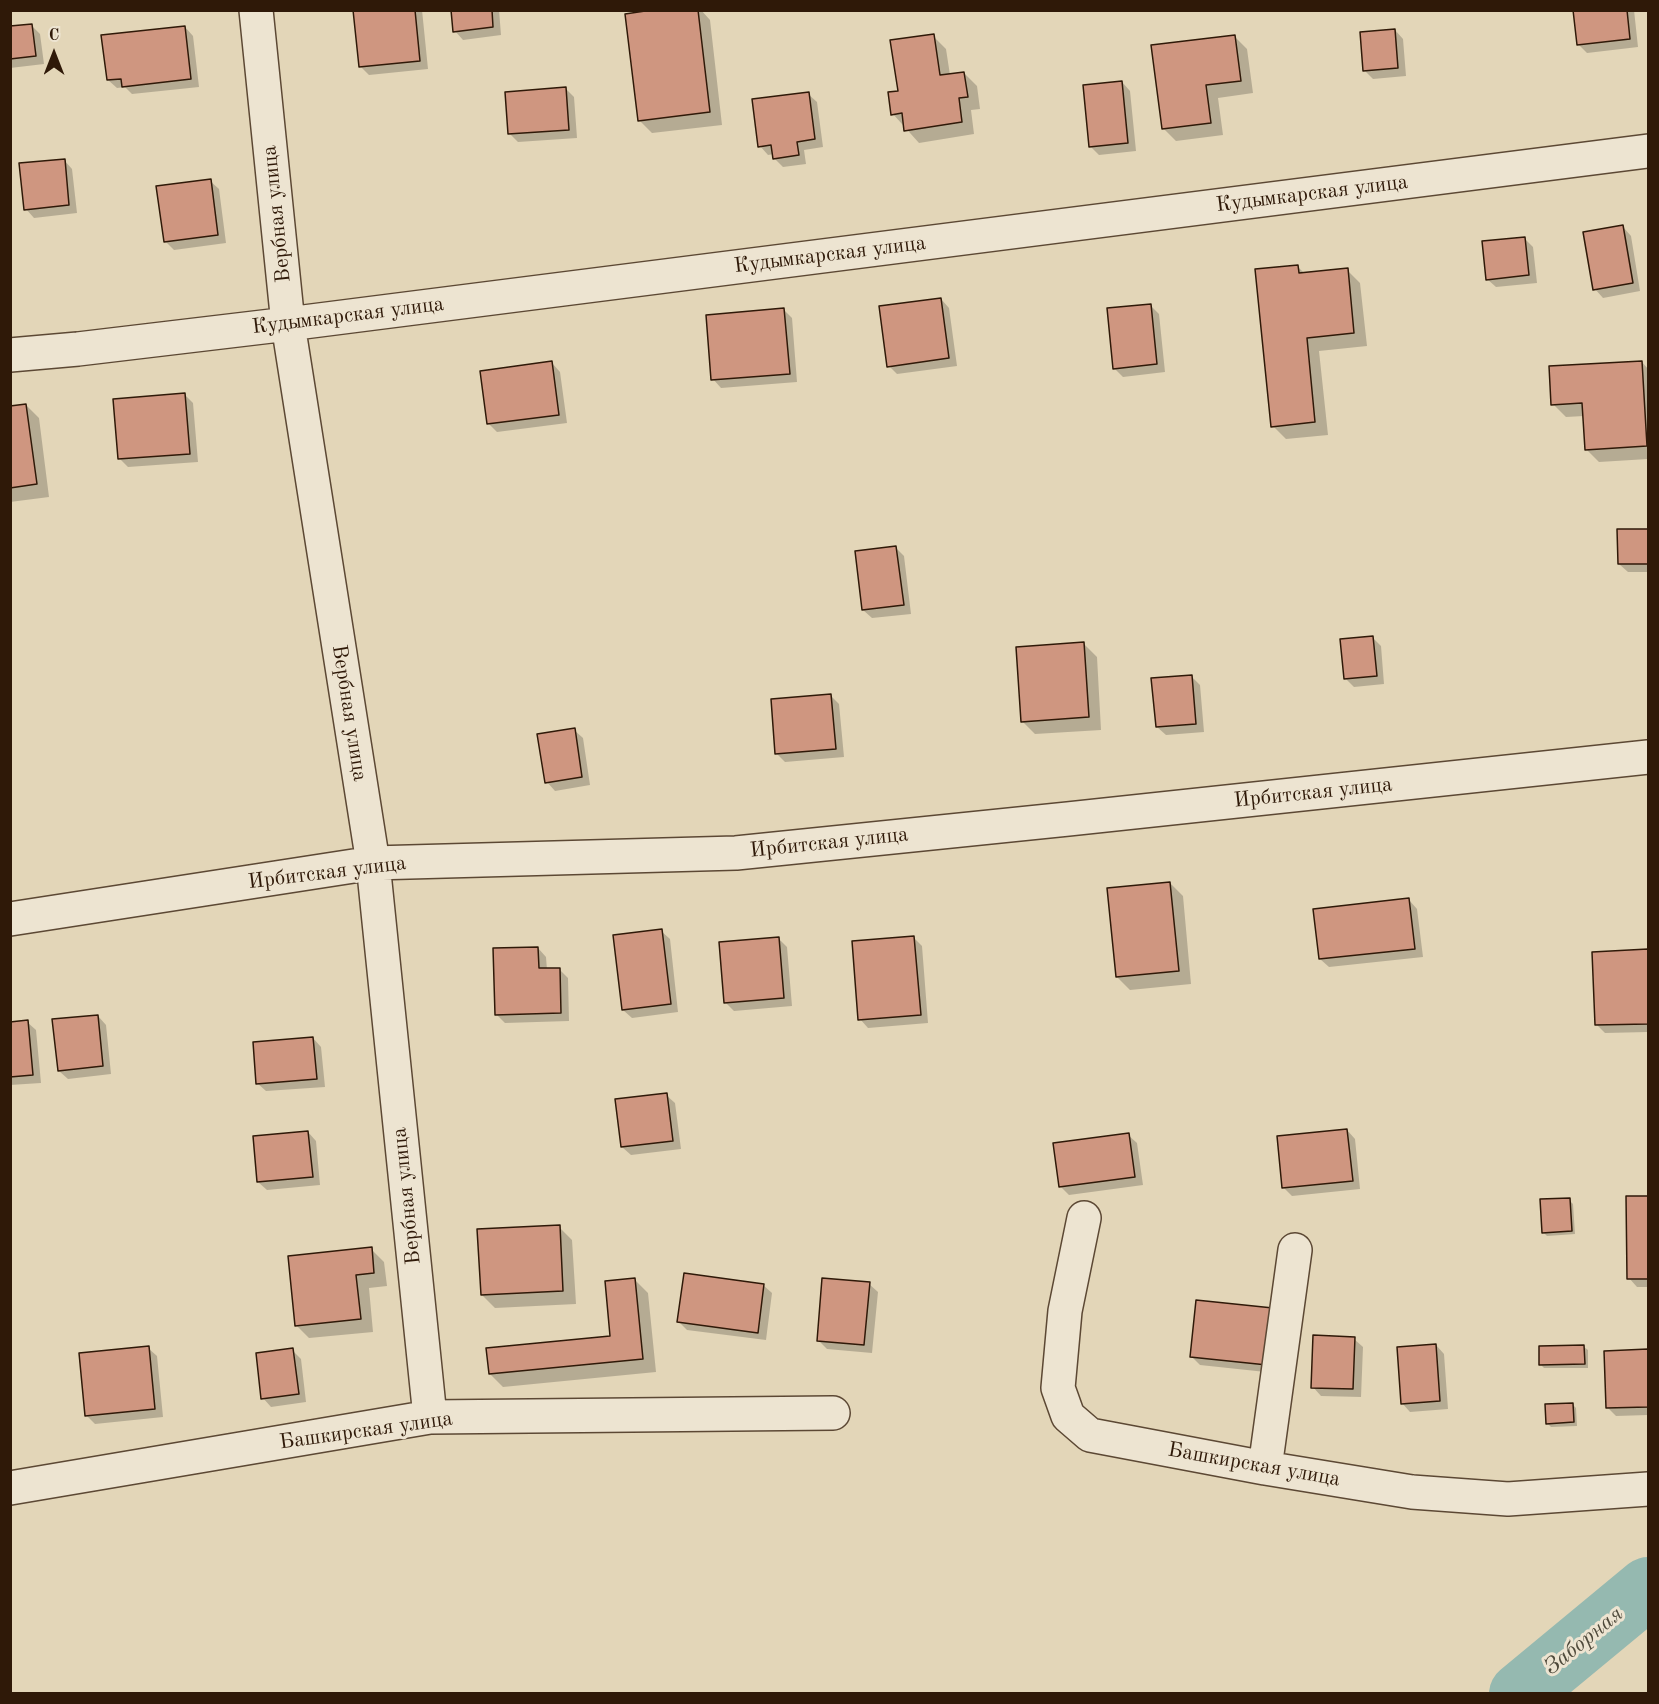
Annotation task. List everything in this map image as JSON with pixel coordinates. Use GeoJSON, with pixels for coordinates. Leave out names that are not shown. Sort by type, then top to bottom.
{"type":"FeatureCollection","features":[{"type":"Feature","properties":{"kind":"street","name":"Вербная улица"},"geometry":{"type":"LineString","coordinates":[[256,10],[288,324],[373,863],[430,1417]]}},
{"type":"Feature","properties":{"kind":"street","name":"Кудымкарская улица"},"geometry":{"type":"LineString","coordinates":[[10,354],[78,349],[288,324],[1648,151]]}},
{"type":"Feature","properties":{"kind":"street","name":"Ирбитская улица"},"geometry":{"type":"LineString","coordinates":[[10,919],[373,863],[736,853],[1648,757]]}},
{"type":"Feature","properties":{"kind":"street","name":"Башкирская улица"},"geometry":{"type":"LineString","coordinates":[[1084,1218],[1065,1311],[1058,1388],[1068,1416],[1090,1435],[1265,1468],[1412,1492],[1508,1499],[1648,1489]]}},
{"type":"Feature","properties":{"kind":"street"},"geometry":{"type":"LineString","coordinates":[[1265,1468],[1295,1250]]}},
{"type":"Feature","properties":{"kind":"street","name":"Башкирская улица"},"geometry":{"type":"LineString","coordinates":[[10,1488],[430,1417],[833,1413]]}},
{"type":"Feature","properties":{"kind":"building"},"geometry":{"type":"Polygon","coordinates":[[[353,10],[415,10],[420,61],[359,67],[353,10]]]}},
{"type":"Feature","properties":{"kind":"building"},"geometry":{"type":"Polygon","coordinates":[[[451,10],[492,10],[493,27],[453,32],[451,10]]]}},
{"type":"Feature","properties":{"kind":"building"},"geometry":{"type":"Polygon","coordinates":[[[652,10],[698,10],[710,112],[638,121],[625,14],[652,10]]]}},
{"type":"Feature","properties":{"kind":"building"},"geometry":{"type":"Polygon","coordinates":[[[1573,10],[1627,10],[1630,39],[1577,45],[1573,10]]]}},
{"type":"Feature","properties":{"kind":"building"},"geometry":{"type":"Polygon","coordinates":[[[32,24],[36,56],[10,59],[10,26],[32,24]]]}},
{"type":"Feature","properties":{"kind":"building"},"geometry":{"type":"Polygon","coordinates":[[[185,26],[191,79],[122,87],[121,79],[107,80],[101,35],[185,26]]]}},
{"type":"Feature","properties":{"kind":"building"},"geometry":{"type":"Polygon","coordinates":[[[1395,29],[1398,68],[1363,71],[1360,32],[1395,29]]]}},
{"type":"Feature","properties":{"kind":"building"},"geometry":{"type":"Polygon","coordinates":[[[934,34],[940,75],[964,72],[968,97],[959,98],[962,122],[904,131],[902,113],[891,115],[888,92],[898,91],[890,40],[934,34]]]}},
{"type":"Feature","properties":{"kind":"building"},"geometry":{"type":"Polygon","coordinates":[[[1235,35],[1241,81],[1206,85],[1211,123],[1162,129],[1151,45],[1235,35]]]}},
{"type":"Feature","properties":{"kind":"building"},"geometry":{"type":"Polygon","coordinates":[[[1122,81],[1128,143],[1089,147],[1083,85],[1122,81]]]}},
{"type":"Feature","properties":{"kind":"building"},"geometry":{"type":"Polygon","coordinates":[[[566,87],[569,130],[508,134],[505,92],[566,87]]]}},
{"type":"Feature","properties":{"kind":"building"},"geometry":{"type":"Polygon","coordinates":[[[809,92],[815,139],[797,142],[799,155],[773,159],[771,145],[758,147],[752,99],[809,92]]]}},
{"type":"Feature","properties":{"kind":"building"},"geometry":{"type":"Polygon","coordinates":[[[65,159],[69,205],[24,210],[19,163],[65,159]]]}},
{"type":"Feature","properties":{"kind":"building"},"geometry":{"type":"Polygon","coordinates":[[[211,179],[218,235],[164,242],[156,186],[211,179]]]}},
{"type":"Feature","properties":{"kind":"building"},"geometry":{"type":"Polygon","coordinates":[[[1623,225],[1633,283],[1593,290],[1583,232],[1623,225]]]}},
{"type":"Feature","properties":{"kind":"building"},"geometry":{"type":"Polygon","coordinates":[[[1525,237],[1529,275],[1486,280],[1482,241],[1525,237]]]}},
{"type":"Feature","properties":{"kind":"building"},"geometry":{"type":"Polygon","coordinates":[[[1298,265],[1299,273],[1348,268],[1354,333],[1307,338],[1315,422],[1271,427],[1255,269],[1298,265]]]}},
{"type":"Feature","properties":{"kind":"building"},"geometry":{"type":"Polygon","coordinates":[[[941,298],[949,358],[887,367],[879,306],[941,298]]]}},
{"type":"Feature","properties":{"kind":"building"},"geometry":{"type":"Polygon","coordinates":[[[1151,304],[1157,364],[1113,369],[1107,308],[1151,304]]]}},
{"type":"Feature","properties":{"kind":"building"},"geometry":{"type":"Polygon","coordinates":[[[784,308],[790,374],[711,380],[706,315],[784,308]]]}},
{"type":"Feature","properties":{"kind":"building"},"geometry":{"type":"Polygon","coordinates":[[[552,361],[559,415],[487,424],[480,371],[552,361]]]}},
{"type":"Feature","properties":{"kind":"building"},"geometry":{"type":"Polygon","coordinates":[[[1642,361],[1647,446],[1585,450],[1582,403],[1551,405],[1549,366],[1642,361]]]}},
{"type":"Feature","properties":{"kind":"building"},"geometry":{"type":"Polygon","coordinates":[[[185,393],[190,454],[118,459],[113,399],[185,393]]]}},
{"type":"Feature","properties":{"kind":"building"},"geometry":{"type":"Polygon","coordinates":[[[26,404],[37,484],[10,488],[10,406],[26,404]]]}},
{"type":"Feature","properties":{"kind":"building"},"geometry":{"type":"Polygon","coordinates":[[[1617,529],[1648,529],[1648,564],[1618,564],[1617,529]]]}},
{"type":"Feature","properties":{"kind":"building"},"geometry":{"type":"Polygon","coordinates":[[[896,546],[904,605],[862,610],[855,551],[896,546]]]}},
{"type":"Feature","properties":{"kind":"building"},"geometry":{"type":"Polygon","coordinates":[[[1373,636],[1377,676],[1344,679],[1340,639],[1373,636]]]}},
{"type":"Feature","properties":{"kind":"building"},"geometry":{"type":"Polygon","coordinates":[[[1084,642],[1089,717],[1021,722],[1016,647],[1084,642]]]}},
{"type":"Feature","properties":{"kind":"building"},"geometry":{"type":"Polygon","coordinates":[[[1192,675],[1196,724],[1156,727],[1151,678],[1192,675]]]}},
{"type":"Feature","properties":{"kind":"building"},"geometry":{"type":"Polygon","coordinates":[[[831,694],[836,749],[775,754],[771,699],[831,694]]]}},
{"type":"Feature","properties":{"kind":"building"},"geometry":{"type":"Polygon","coordinates":[[[575,728],[582,777],[545,783],[537,734],[575,728]]]}},
{"type":"Feature","properties":{"kind":"building"},"geometry":{"type":"Polygon","coordinates":[[[1170,882],[1179,971],[1116,977],[1107,888],[1170,882]]]}},
{"type":"Feature","properties":{"kind":"building"},"geometry":{"type":"Polygon","coordinates":[[[1409,898],[1415,949],[1319,959],[1313,909],[1409,898]]]}},
{"type":"Feature","properties":{"kind":"building"},"geometry":{"type":"Polygon","coordinates":[[[662,929],[671,1004],[622,1010],[613,935],[662,929]]]}},
{"type":"Feature","properties":{"kind":"building"},"geometry":{"type":"Polygon","coordinates":[[[914,936],[921,1015],[858,1020],[852,941],[914,936]]]}},
{"type":"Feature","properties":{"kind":"building"},"geometry":{"type":"Polygon","coordinates":[[[779,937],[784,998],[724,1003],[719,942],[779,937]]]}},
{"type":"Feature","properties":{"kind":"building"},"geometry":{"type":"Polygon","coordinates":[[[538,947],[539,968],[560,968],[561,1013],[495,1015],[493,948],[538,947]]]}},
{"type":"Feature","properties":{"kind":"building"},"geometry":{"type":"Polygon","coordinates":[[[1648,949],[1648,1024],[1595,1025],[1592,952],[1648,949]]]}},
{"type":"Feature","properties":{"kind":"building"},"geometry":{"type":"Polygon","coordinates":[[[98,1015],[103,1066],[58,1071],[52,1019],[98,1015]]]}},
{"type":"Feature","properties":{"kind":"building"},"geometry":{"type":"Polygon","coordinates":[[[28,1020],[33,1075],[10,1077],[10,1022],[28,1020]]]}},
{"type":"Feature","properties":{"kind":"building"},"geometry":{"type":"Polygon","coordinates":[[[313,1037],[317,1079],[256,1084],[253,1042],[313,1037]]]}},
{"type":"Feature","properties":{"kind":"building"},"geometry":{"type":"Polygon","coordinates":[[[667,1093],[673,1141],[621,1147],[615,1099],[667,1093]]]}},
{"type":"Feature","properties":{"kind":"building"},"geometry":{"type":"Polygon","coordinates":[[[1347,1129],[1353,1181],[1282,1188],[1277,1136],[1347,1129]]]}},
{"type":"Feature","properties":{"kind":"building"},"geometry":{"type":"Polygon","coordinates":[[[308,1131],[313,1177],[257,1182],[253,1136],[308,1131]]]}},
{"type":"Feature","properties":{"kind":"building"},"geometry":{"type":"Polygon","coordinates":[[[1129,1133],[1135,1177],[1059,1187],[1053,1143],[1129,1133]]]}},
{"type":"Feature","properties":{"kind":"building"},"geometry":{"type":"Polygon","coordinates":[[[1626,1196],[1648,1196],[1648,1279],[1627,1279],[1626,1196]]]}},
{"type":"Feature","properties":{"kind":"building"},"geometry":{"type":"Polygon","coordinates":[[[1570,1198],[1572,1231],[1542,1233],[1540,1199],[1570,1198]]]}},
{"type":"Feature","properties":{"kind":"building"},"geometry":{"type":"Polygon","coordinates":[[[560,1225],[563,1291],[481,1295],[477,1229],[560,1225]]]}},
{"type":"Feature","properties":{"kind":"building"},"geometry":{"type":"Polygon","coordinates":[[[372,1247],[374,1273],[356,1275],[361,1319],[295,1326],[288,1256],[372,1247]]]}},
{"type":"Feature","properties":{"kind":"building"},"geometry":{"type":"Polygon","coordinates":[[[684,1273],[764,1284],[758,1333],[677,1322],[684,1273]]]}},
{"type":"Feature","properties":{"kind":"building"},"geometry":{"type":"Polygon","coordinates":[[[635,1278],[643,1359],[489,1374],[486,1348],[610,1336],[605,1281],[635,1278]]]}},
{"type":"Feature","properties":{"kind":"building"},"geometry":{"type":"Polygon","coordinates":[[[822,1278],[870,1282],[864,1345],[817,1341],[822,1278]]]}},
{"type":"Feature","properties":{"kind":"building"},"geometry":{"type":"Polygon","coordinates":[[[1196,1300],[1273,1308],[1267,1365],[1190,1357],[1196,1300]]]}},
{"type":"Feature","properties":{"kind":"building"},"geometry":{"type":"Polygon","coordinates":[[[1313,1335],[1355,1337],[1353,1389],[1311,1388],[1313,1335]]]}},
{"type":"Feature","properties":{"kind":"building"},"geometry":{"type":"Polygon","coordinates":[[[1436,1344],[1440,1401],[1401,1404],[1397,1347],[1436,1344]]]}},
{"type":"Feature","properties":{"kind":"building"},"geometry":{"type":"Polygon","coordinates":[[[1584,1345],[1585,1364],[1539,1365],[1539,1346],[1584,1345]]]}},
{"type":"Feature","properties":{"kind":"building"},"geometry":{"type":"Polygon","coordinates":[[[149,1346],[155,1409],[85,1416],[79,1353],[149,1346]]]}},
{"type":"Feature","properties":{"kind":"building"},"geometry":{"type":"Polygon","coordinates":[[[293,1348],[299,1394],[261,1399],[256,1353],[293,1348]]]}},
{"type":"Feature","properties":{"kind":"building"},"geometry":{"type":"Polygon","coordinates":[[[1648,1349],[1648,1407],[1606,1408],[1604,1351],[1648,1349]]]}},
{"type":"Feature","properties":{"kind":"building"},"geometry":{"type":"Polygon","coordinates":[[[1573,1403],[1574,1422],[1546,1424],[1545,1404],[1573,1403]]]}},
{"type":"Feature","properties":{"kind":"waterway","name":"Заборная"},"geometry":{"type":"LineString","coordinates":[[1520,1694],[1648,1588]]}}]}
